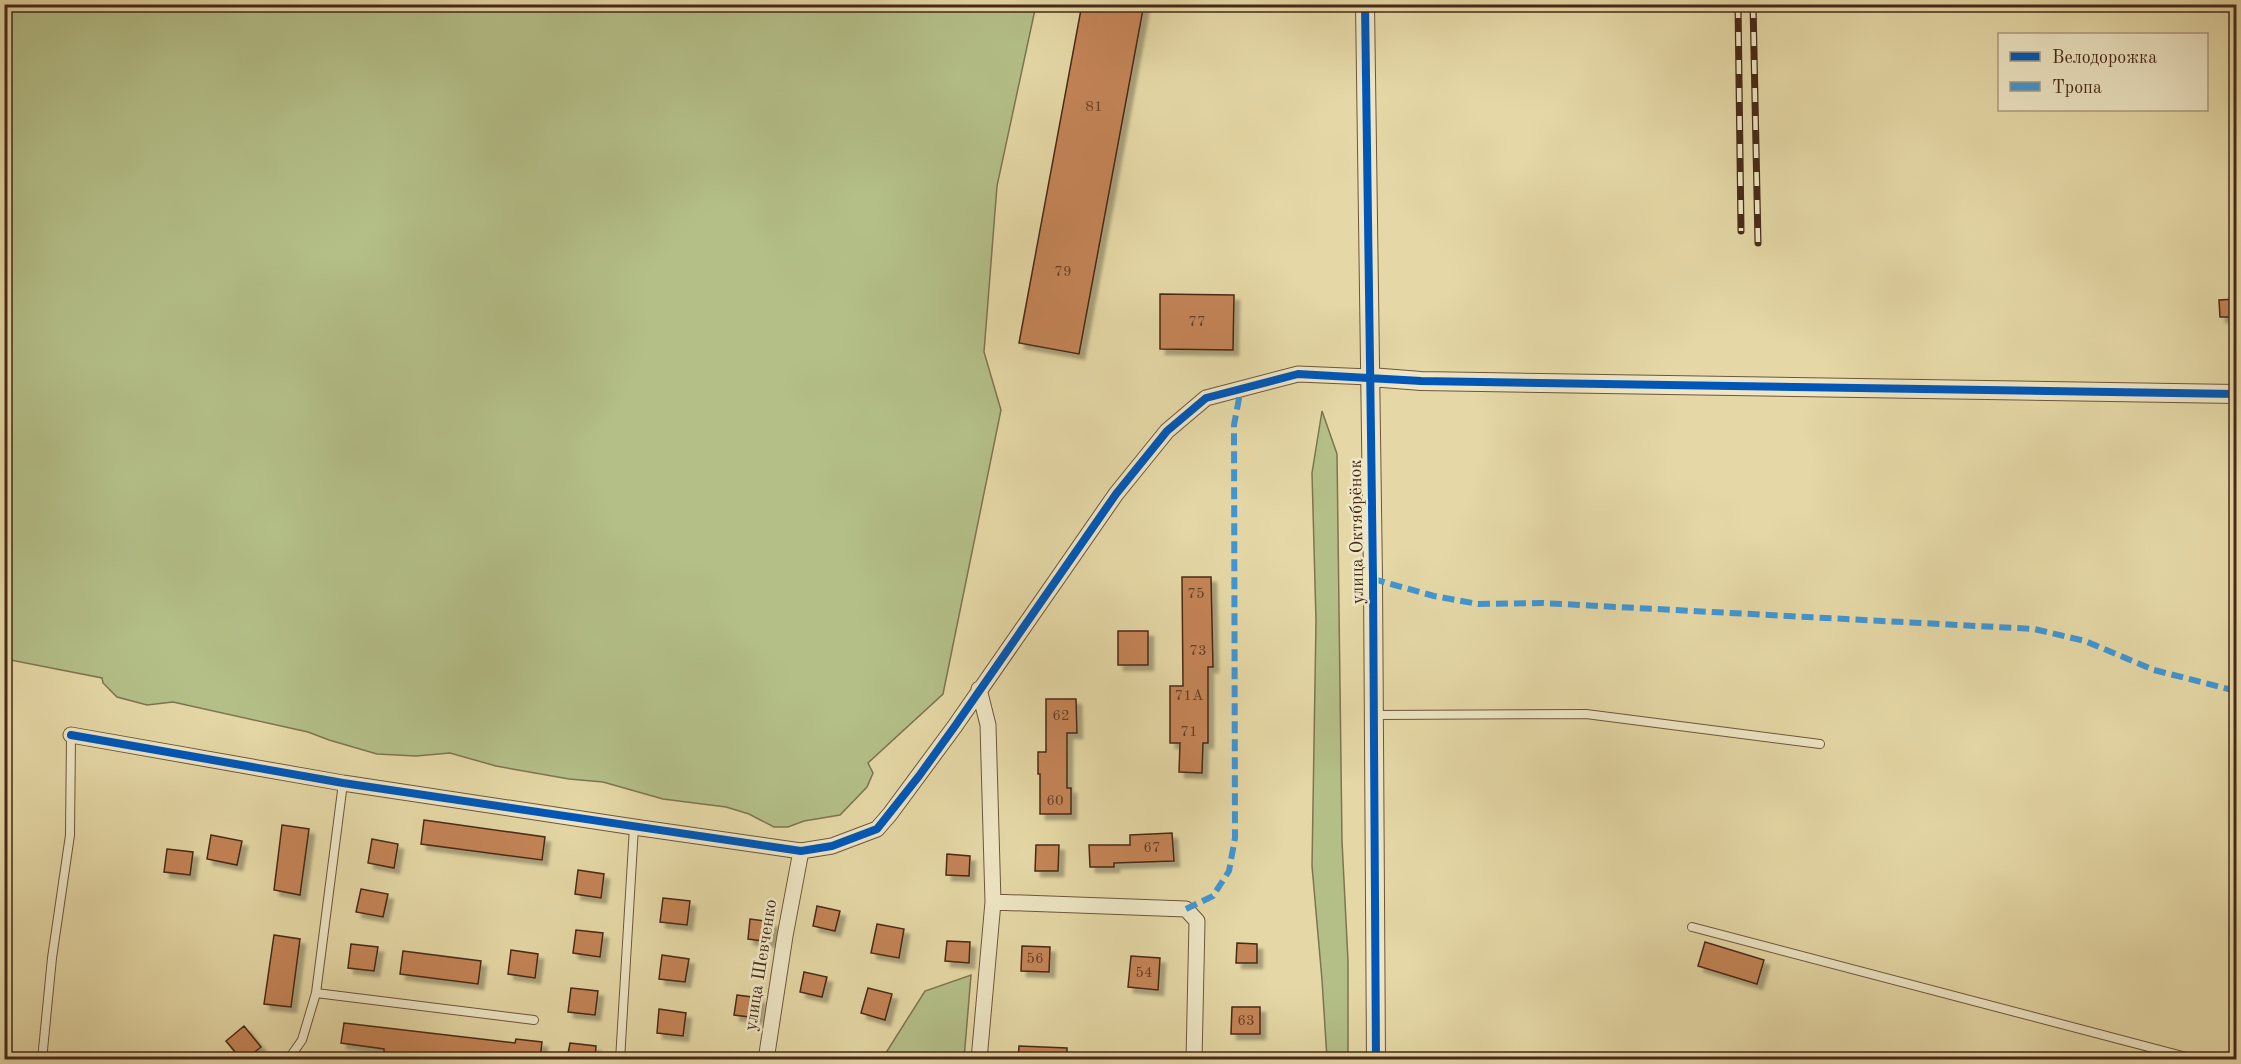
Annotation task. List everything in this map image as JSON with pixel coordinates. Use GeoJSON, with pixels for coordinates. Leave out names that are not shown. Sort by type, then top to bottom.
{"type":"FeatureCollection","features":[{"type":"Feature","properties":{"kind":"street","name":"улица Октябрёнок"},"geometry":{"type":"LineString","coordinates":[[1365,4],[1376,1059]]}},
{"type":"Feature","properties":{"kind":"street"},"geometry":{"type":"LineString","coordinates":[[71,735],[343,783],[801,851],[832,846],[877,829],[919,776],[1116,494],[1167,430],[1206,398],[1298,374],[1420,381],[2236,394]]}},
{"type":"Feature","properties":{"kind":"street"},"geometry":{"type":"LineString","coordinates":[[979,690],[988,725],[993,902],[979,1059]]}},
{"type":"Feature","properties":{"kind":"street","name":"улица Шевченко"},"geometry":{"type":"LineString","coordinates":[[766,1059],[801,851]]}},
{"type":"Feature","properties":{"kind":"street"},"geometry":{"type":"LineString","coordinates":[[993,902],[1186,909],[1197,921],[1194,1059]]}},
{"type":"Feature","properties":{"kind":"lane"},"geometry":{"type":"LineString","coordinates":[[1374,715],[1586,714],[1820,744]]}},
{"type":"Feature","properties":{"kind":"lane"},"geometry":{"type":"LineString","coordinates":[[42,1059],[52,958],[70,835],[71,735]]}},
{"type":"Feature","properties":{"kind":"lane"},"geometry":{"type":"LineString","coordinates":[[288,1059],[302,1040],[316,993],[343,783]]}},
{"type":"Feature","properties":{"kind":"lane"},"geometry":{"type":"LineString","coordinates":[[620,1059],[634,827]]}},
{"type":"Feature","properties":{"kind":"lane"},"geometry":{"type":"LineString","coordinates":[[1692,927],[2198,1059]]}},
{"type":"Feature","properties":{"kind":"lane"},"geometry":{"type":"LineString","coordinates":[[316,993],[534,1020]]}},
{"type":"Feature","properties":{"kind":"green space"},"geometry":{"type":"Polygon","coordinates":[[[4,5],[1036,5],[997,186],[984,352],[1001,410],[943,694],[868,763],[873,773],[867,787],[840,815],[804,821],[788,827],[774,827],[749,814],[726,807],[663,799],[603,782],[569,779],[496,766],[450,753],[416,756],[377,754],[308,732],[173,702],[147,705],[117,697],[103,683],[102,678],[5,659],[4,5]]]}},
{"type":"Feature","properties":{"kind":"green space"},"geometry":{"type":"Polygon","coordinates":[[[1322,411],[1337,454],[1342,841],[1348,961],[1348,1060],[1327,1059],[1312,866],[1316,621],[1312,473],[1322,411]]]}},
{"type":"Feature","properties":{"kind":"green space"},"geometry":{"type":"Polygon","coordinates":[[[971,975],[964,1059],[882,1059],[925,991],[971,975]]]}},
{"type":"Feature","properties":{"kind":"building"},"geometry":{"type":"Polygon","coordinates":[[[1082,4],[1144,4],[1079,354],[1019,343],[1082,4]]]}},
{"type":"Feature","properties":{"kind":"building"},"geometry":{"type":"Polygon","coordinates":[[[1160,294],[1234,295],[1233,350],[1160,349],[1160,294]]]}},
{"type":"Feature","properties":{"kind":"building"},"geometry":{"type":"Polygon","coordinates":[[[2236,299],[2236,317],[2220,317],[2219,300],[2236,299]]]}},
{"type":"Feature","properties":{"kind":"building"},"geometry":{"type":"Polygon","coordinates":[[[1182,577],[1211,577],[1213,667],[1208,667],[1208,743],[1203,743],[1202,773],[1179,772],[1180,743],[1170,743],[1170,686],[1183,686],[1182,577]]]}},
{"type":"Feature","properties":{"kind":"building"},"geometry":{"type":"Polygon","coordinates":[[[1118,631],[1148,631],[1148,665],[1118,665],[1118,631]]]}},
{"type":"Feature","properties":{"kind":"building"},"geometry":{"type":"Polygon","coordinates":[[[1046,699],[1076,699],[1077,733],[1067,733],[1067,788],[1071,788],[1071,814],[1040,814],[1038,752],[1046,752],[1046,699]]]}},
{"type":"Feature","properties":{"kind":"building"},"geometry":{"type":"Polygon","coordinates":[[[424,820],[545,837],[542,860],[421,844],[424,820]]]}},
{"type":"Feature","properties":{"kind":"building"},"geometry":{"type":"Polygon","coordinates":[[[282,825],[309,829],[300,895],[274,890],[282,825]]]}},
{"type":"Feature","properties":{"kind":"building"},"geometry":{"type":"Polygon","coordinates":[[[1172,833],[1174,861],[1114,863],[1114,867],[1090,867],[1089,845],[1130,845],[1130,835],[1172,833]]]}},
{"type":"Feature","properties":{"kind":"building"},"geometry":{"type":"Polygon","coordinates":[[[211,835],[242,841],[237,865],[207,859],[211,835]]]}},
{"type":"Feature","properties":{"kind":"building"},"geometry":{"type":"Polygon","coordinates":[[[372,839],[398,844],[394,868],[368,863],[372,839]]]}},
{"type":"Feature","properties":{"kind":"building"},"geometry":{"type":"Polygon","coordinates":[[[1036,845],[1059,845],[1058,871],[1035,871],[1036,845]]]}},
{"type":"Feature","properties":{"kind":"building"},"geometry":{"type":"Polygon","coordinates":[[[167,849],[193,852],[190,875],[164,872],[167,849]]]}},
{"type":"Feature","properties":{"kind":"building"},"geometry":{"type":"Polygon","coordinates":[[[947,854],[970,856],[969,876],[946,875],[947,854]]]}},
{"type":"Feature","properties":{"kind":"building"},"geometry":{"type":"Polygon","coordinates":[[[578,870],[604,874],[601,898],[575,894],[578,870]]]}},
{"type":"Feature","properties":{"kind":"building"},"geometry":{"type":"Polygon","coordinates":[[[361,889],[388,894],[383,917],[356,912],[361,889]]]}},
{"type":"Feature","properties":{"kind":"building"},"geometry":{"type":"Polygon","coordinates":[[[663,898],[690,901],[687,925],[660,922],[663,898]]]}},
{"type":"Feature","properties":{"kind":"building"},"geometry":{"type":"Polygon","coordinates":[[[817,906],[840,911],[835,931],[813,926],[817,906]]]}},
{"type":"Feature","properties":{"kind":"building"},"geometry":{"type":"Polygon","coordinates":[[[750,919],[773,922],[770,942],[748,939],[750,919]]]}},
{"type":"Feature","properties":{"kind":"building"},"geometry":{"type":"Polygon","coordinates":[[[877,924],[904,929],[899,958],[871,953],[877,924]]]}},
{"type":"Feature","properties":{"kind":"building"},"geometry":{"type":"Polygon","coordinates":[[[576,930],[603,933],[600,957],[573,953],[576,930]]]}},
{"type":"Feature","properties":{"kind":"building"},"geometry":{"type":"Polygon","coordinates":[[[274,935],[300,939],[291,1007],[264,1004],[274,935]]]}},
{"type":"Feature","properties":{"kind":"building"},"geometry":{"type":"Polygon","coordinates":[[[947,941],[970,942],[969,963],[945,961],[947,941]]]}},
{"type":"Feature","properties":{"kind":"building"},"geometry":{"type":"Polygon","coordinates":[[[1705,942],[1764,960],[1757,984],[1698,966],[1705,942]]]}},
{"type":"Feature","properties":{"kind":"building"},"geometry":{"type":"Polygon","coordinates":[[[1237,943],[1257,944],[1257,963],[1236,963],[1237,943]]]}},
{"type":"Feature","properties":{"kind":"building"},"geometry":{"type":"Polygon","coordinates":[[[351,944],[378,947],[374,971],[348,968],[351,944]]]}},
{"type":"Feature","properties":{"kind":"building"},"geometry":{"type":"Polygon","coordinates":[[[1022,946],[1050,947],[1049,972],[1021,971],[1022,946]]]}},
{"type":"Feature","properties":{"kind":"building"},"geometry":{"type":"Polygon","coordinates":[[[511,950],[538,954],[535,978],[508,974],[511,950]]]}},
{"type":"Feature","properties":{"kind":"building"},"geometry":{"type":"Polygon","coordinates":[[[403,951],[481,961],[478,984],[400,974],[403,951]]]}},
{"type":"Feature","properties":{"kind":"building"},"geometry":{"type":"Polygon","coordinates":[[[662,955],[689,959],[685,982],[659,979],[662,955]]]}},
{"type":"Feature","properties":{"kind":"building"},"geometry":{"type":"Polygon","coordinates":[[[1131,956],[1160,958],[1158,990],[1128,987],[1131,956]]]}},
{"type":"Feature","properties":{"kind":"building"},"geometry":{"type":"Polygon","coordinates":[[[804,972],[827,977],[822,997],[800,992],[804,972]]]}},
{"type":"Feature","properties":{"kind":"building"},"geometry":{"type":"Polygon","coordinates":[[[571,988],[598,991],[595,1015],[568,1012],[571,988]]]}},
{"type":"Feature","properties":{"kind":"building"},"geometry":{"type":"Polygon","coordinates":[[[868,988],[892,994],[885,1020],[861,1013],[868,988]]]}},
{"type":"Feature","properties":{"kind":"building"},"geometry":{"type":"Polygon","coordinates":[[[737,995],[760,998],[757,1018],[734,1015],[737,995]]]}},
{"type":"Feature","properties":{"kind":"building"},"geometry":{"type":"Polygon","coordinates":[[[1232,1007],[1260,1007],[1260,1034],[1231,1034],[1232,1007]]]}},
{"type":"Feature","properties":{"kind":"building"},"geometry":{"type":"Polygon","coordinates":[[[659,1009],[686,1013],[683,1036],[657,1033],[659,1009]]]}},
{"type":"Feature","properties":{"kind":"building"},"geometry":{"type":"Polygon","coordinates":[[[344,1023],[515,1043],[516,1039],[542,1042],[540,1059],[453,1059],[384,1052],[384,1049],[341,1043],[344,1023]]]}},
{"type":"Feature","properties":{"kind":"building"},"geometry":{"type":"Polygon","coordinates":[[[244,1026],[261,1047],[246,1059],[241,1059],[226,1041],[244,1026]]]}},
{"type":"Feature","properties":{"kind":"building"},"geometry":{"type":"Polygon","coordinates":[[[570,1043],[596,1046],[595,1059],[567,1059],[570,1043]]]}},
{"type":"Feature","properties":{"kind":"building"},"geometry":{"type":"Polygon","coordinates":[[[1019,1046],[1067,1048],[1067,1059],[1018,1059],[1019,1046]]]}},
{"type":"Feature","properties":{"kind":"railway"},"geometry":{"type":"LineString","coordinates":[[1738,4],[1741,231]]}},
{"type":"Feature","properties":{"kind":"railway"},"geometry":{"type":"LineString","coordinates":[[1753,4],[1758,243]]}},
{"type":"Feature","properties":{"kind":"marked path"},"geometry":{"type":"LineString","coordinates":[[1186,909],[1213,896],[1229,871],[1235,838],[1234,425],[1241,388]]}},
{"type":"Feature","properties":{"kind":"marked path"},"geometry":{"type":"LineString","coordinates":[[1373,579],[1434,596],[1478,604],[1542,603],[2034,629],[2085,641],[2154,670],[2236,691]]}},
{"type":"Feature","properties":{"kind":"cycle path"},"geometry":{"type":"LineString","coordinates":[[1365,4],[1373,579],[1376,1060]]}},
{"type":"Feature","properties":{"kind":"cycle path"},"geometry":{"type":"LineString","coordinates":[[71,735],[343,783],[801,851],[832,846],[877,829],[955,726],[1116,494],[1167,431],[1206,398],[1298,374],[1421,381],[2236,394]]}}]}
